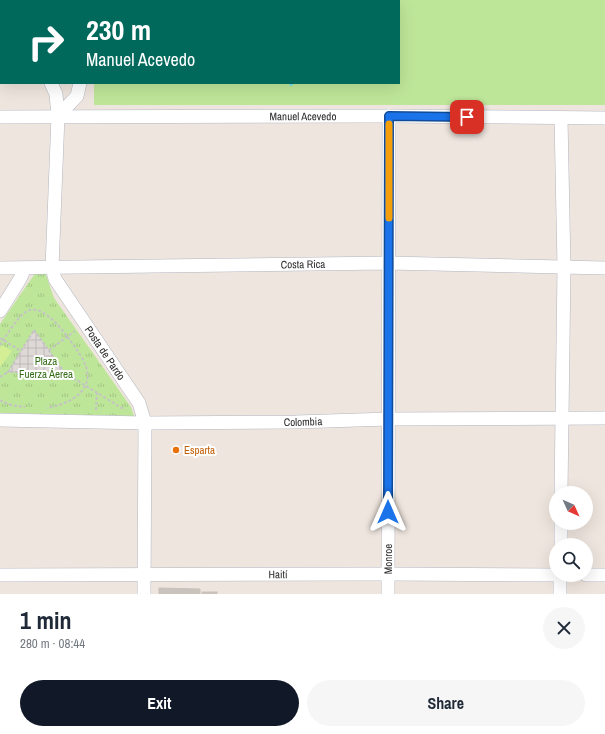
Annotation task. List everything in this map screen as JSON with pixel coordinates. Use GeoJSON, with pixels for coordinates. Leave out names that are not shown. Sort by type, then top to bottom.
{"type":"FeatureCollection","features":[{"type":"Feature","properties":{"kind":"street","name":"Posta de Pardo"},"geometry":{"type":"LineString","coordinates":[[51,84],[56,94],[58,116],[52,268],[55,279],[139,403],[145,423],[144,594]]}},
{"type":"Feature","properties":{"kind":"street"},"geometry":{"type":"LineString","coordinates":[[58,116],[77,96],[80,84]]}},
{"type":"Feature","properties":{"kind":"street","name":"Manuel Acevedo"},"geometry":{"type":"LineString","coordinates":[[0,116],[389,116],[605,118]]}},
{"type":"Feature","properties":{"kind":"street","name":"Monroe"},"geometry":{"type":"LineString","coordinates":[[388,594],[389,116]]}},
{"type":"Feature","properties":{"kind":"street"},"geometry":{"type":"LineString","coordinates":[[561,118],[564,268],[561,486]]}},
{"type":"Feature","properties":{"kind":"street","name":"Costa Rica"},"geometry":{"type":"LineString","coordinates":[[0,268],[389,263],[605,268]]}},
{"type":"Feature","properties":{"kind":"street"},"geometry":{"type":"LineString","coordinates":[[0,311],[20,280],[25,268]]}},
{"type":"Feature","properties":{"kind":"street","name":"Colombia"},"geometry":{"type":"LineString","coordinates":[[0,420],[145,423],[296,422],[389,418],[605,418]]}},
{"type":"Feature","properties":{"kind":"street","name":"Haití"},"geometry":{"type":"LineString","coordinates":[[0,575],[549,575]]}},
{"type":"Feature","properties":{"kind":"street"},"geometry":{"type":"LineString","coordinates":[[593,575],[605,575]]}},
{"type":"Feature","properties":{"kind":"street"},"geometry":{"type":"LineString","coordinates":[[560,582],[560,594]]}},
{"type":"Feature","properties":{"kind":"path"},"geometry":{"type":"LineString","coordinates":[[0,345],[20,317],[26,312],[35,310],[51,318],[68,337],[87,370],[85,386],[76,397],[68,402],[58,406],[44,408]]}},
{"type":"Feature","properties":{"kind":"path"},"geometry":{"type":"LineString","coordinates":[[48,350],[85,324]]}},
{"type":"Feature","properties":{"kind":"path"},"geometry":{"type":"LineString","coordinates":[[0,377],[8,372],[34,330],[65,373],[127,412]]}},
{"type":"Feature","properties":{"kind":"path"},"geometry":{"type":"LineString","coordinates":[[0,338],[21,351]]}},
{"type":"Feature","properties":{"kind":"path"},"geometry":{"type":"LineString","coordinates":[[8,372],[65,373]]}},
{"type":"Feature","properties":{"kind":"path"},"geometry":{"type":"LineString","coordinates":[[94,422],[97,393]]}},
{"type":"Feature","properties":{"kind":"path"},"geometry":{"type":"LineString","coordinates":[[0,400],[13,406],[28,408]]}},
{"type":"Feature","properties":{"kind":"green space"},"geometry":{"type":"Polygon","coordinates":[[[400,0],[605,0],[605,105],[94,105],[94,84],[400,84],[400,0]]]}},
{"type":"Feature","properties":{"kind":"green space","name":"Plaza Fuerza Áerea"},"geometry":{"type":"Polygon","coordinates":[[[36,272],[45,272],[54,298],[131,407],[134,416],[0,413],[0,324],[36,272]]]}},
{"type":"Feature","properties":{"kind":"green space"},"geometry":{"type":"Polygon","coordinates":[[[2,345],[12,351],[0,367],[0,348],[2,345]]]}},
{"type":"Feature","properties":{"kind":"shaded area"},"geometry":{"type":"Polygon","coordinates":[[[34,330],[49,350],[65,373],[8,372],[34,330]]]}},
{"type":"Feature","properties":{"kind":"building"},"geometry":{"type":"Polygon","coordinates":[[[159,588],[200,589],[200,594],[159,594],[159,588]]]}},
{"type":"Feature","properties":{"kind":"building"},"geometry":{"type":"Polygon","coordinates":[[[202,592],[217,592],[217,594],[202,594],[202,592]]]}},
{"type":"Feature","properties":{"kind":"slow traffic"},"geometry":{"type":"LineString","coordinates":[[389,124],[389,218]]}},
{"type":"Feature","properties":{"kind":"place","name":"Esparta"},"geometry":{"type":"Point","coordinates":[176,450]}},
{"type":"Feature","properties":{"kind":"route"},"geometry":{"type":"LineString","coordinates":[[388,512],[389,116],[467,117]]}}]}
